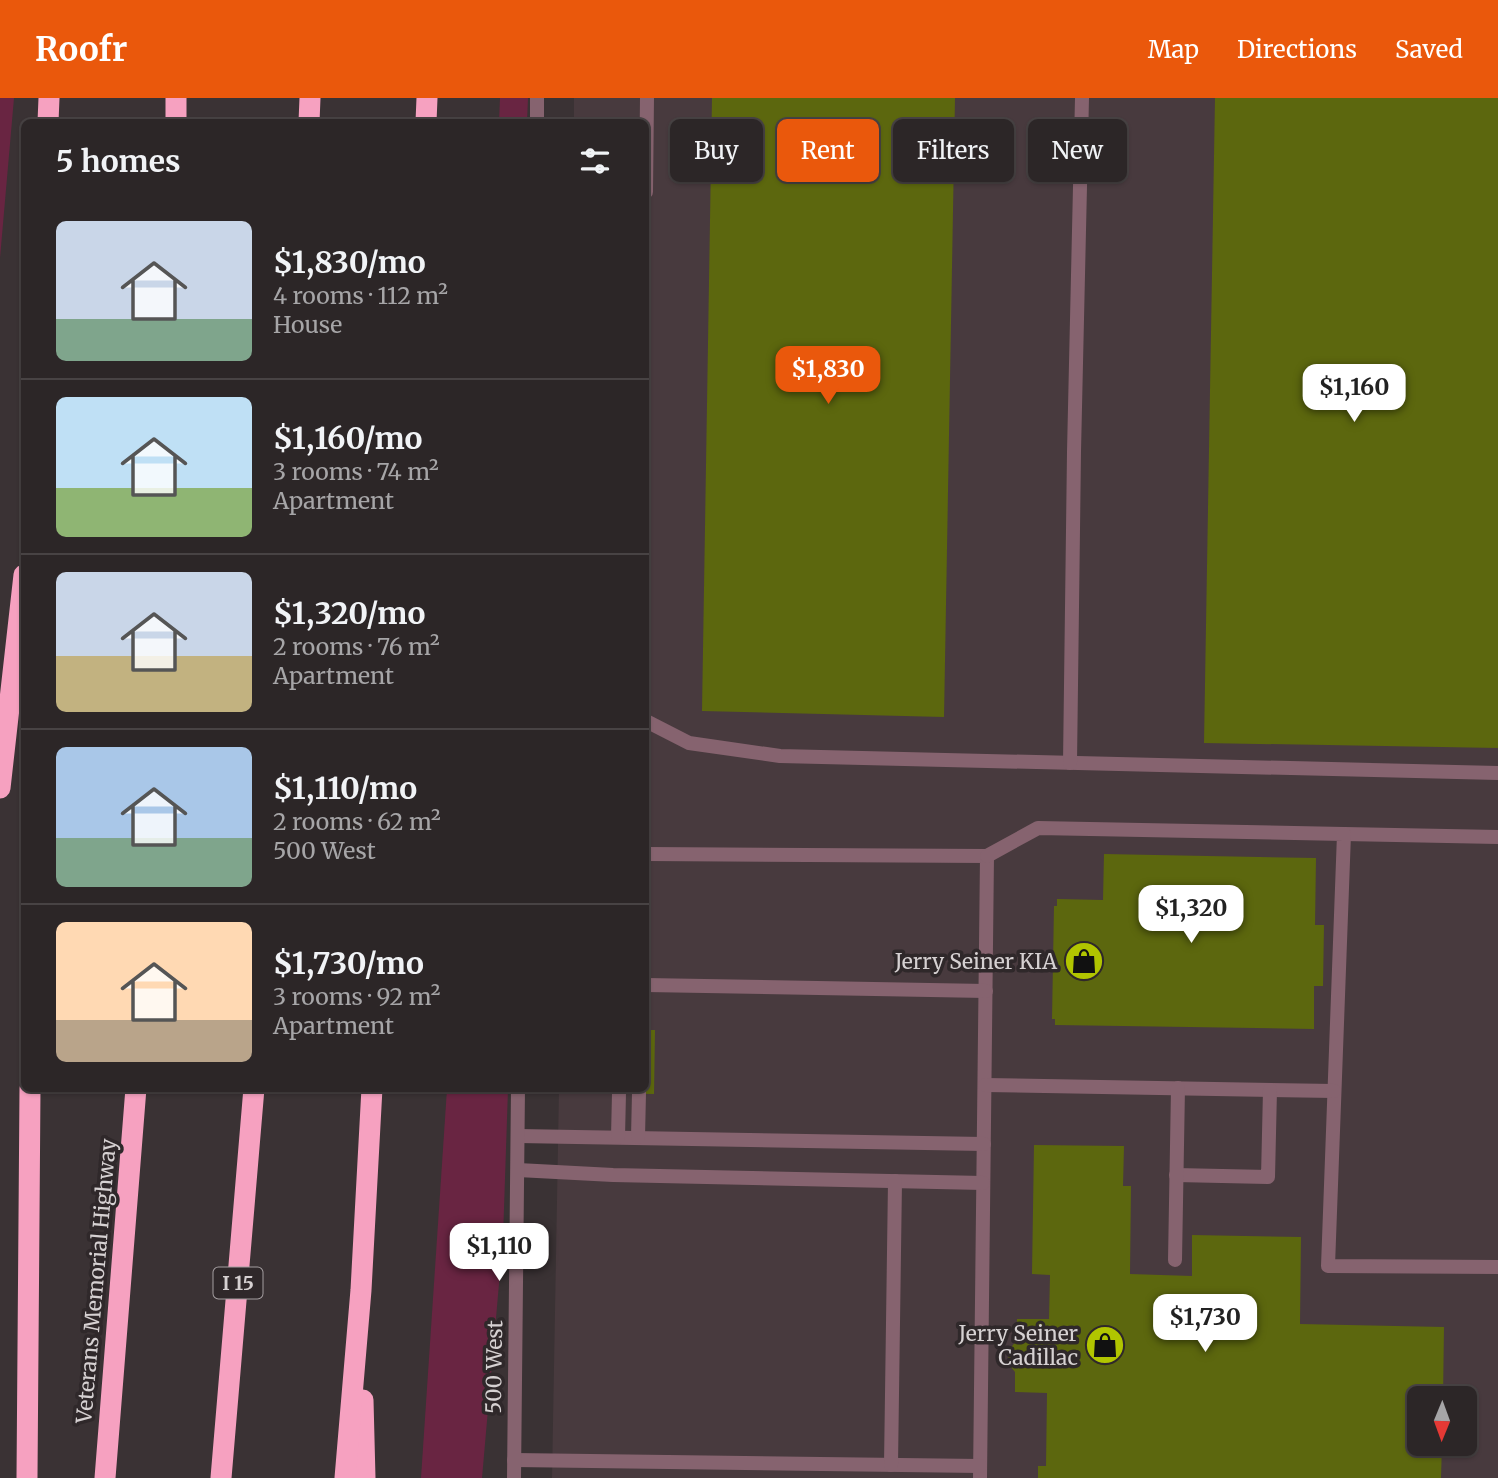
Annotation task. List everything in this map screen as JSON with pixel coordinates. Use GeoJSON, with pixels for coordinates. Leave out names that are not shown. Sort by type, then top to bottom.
{"type":"FeatureCollection","features":[{"type":"Feature","properties":{"kind":"highway"},"geometry":{"type":"LineString","coordinates":[[48,119],[49,98]]}},
{"type":"Feature","properties":{"kind":"highway"},"geometry":{"type":"LineString","coordinates":[[176,98],[176,119]]}},
{"type":"Feature","properties":{"kind":"highway"},"geometry":{"type":"LineString","coordinates":[[309,119],[310,98]]}},
{"type":"Feature","properties":{"kind":"highway"},"geometry":{"type":"LineString","coordinates":[[426,119],[427,98]]}},
{"type":"Feature","properties":{"kind":"highway"},"geometry":{"type":"LineString","coordinates":[[0,788],[21,602]]}},
{"type":"Feature","properties":{"kind":"highway"},"geometry":{"type":"LineString","coordinates":[[27,1478],[30,1092]]}},
{"type":"Feature","properties":{"kind":"highway","name":"Veterans Memorial Highway"},"geometry":{"type":"LineString","coordinates":[[105,1478],[136,1092]]}},
{"type":"Feature","properties":{"kind":"highway","name":"I 15"},"geometry":{"type":"LineString","coordinates":[[221,1478],[254,1092]]}},
{"type":"Feature","properties":{"kind":"highway"},"geometry":{"type":"LineString","coordinates":[[345,1478],[372,1092]]}},
{"type":"Feature","properties":{"kind":"highway"},"geometry":{"type":"LineString","coordinates":[[360,1290],[365,1478]]}},
{"type":"Feature","properties":{"kind":"street"},"geometry":{"type":"LineString","coordinates":[[537,98],[537,119]]}},
{"type":"Feature","properties":{"kind":"street"},"geometry":{"type":"LineString","coordinates":[[647,98],[647,119]]}},
{"type":"Feature","properties":{"kind":"street"},"geometry":{"type":"LineString","coordinates":[[1070,763],[1082,98]]}},
{"type":"Feature","properties":{"kind":"street"},"geometry":{"type":"LineString","coordinates":[[649,723],[690,743],[780,756],[1498,773]]}},
{"type":"Feature","properties":{"kind":"street"},"geometry":{"type":"LineString","coordinates":[[649,855],[987,856],[1038,828],[1498,837]]}},
{"type":"Feature","properties":{"kind":"street"},"geometry":{"type":"LineString","coordinates":[[1344,834],[1328,1266],[1498,1267]]}},
{"type":"Feature","properties":{"kind":"street"},"geometry":{"type":"LineString","coordinates":[[514,1460],[891,1465],[980,1472],[987,856]]}},
{"type":"Feature","properties":{"kind":"street"},"geometry":{"type":"LineString","coordinates":[[649,985],[986,991]]}},
{"type":"Feature","properties":{"kind":"street"},"geometry":{"type":"LineString","coordinates":[[985,1085],[1334,1091]]}},
{"type":"Feature","properties":{"kind":"street"},"geometry":{"type":"LineString","coordinates":[[1175,1260],[1178,1088]]}},
{"type":"Feature","properties":{"kind":"street"},"geometry":{"type":"LineString","coordinates":[[1176,1175],[1268,1177],[1270,1090]]}},
{"type":"Feature","properties":{"kind":"street","name":"500 West"},"geometry":{"type":"LineString","coordinates":[[514,1478],[518,1092]]}},
{"type":"Feature","properties":{"kind":"street"},"geometry":{"type":"LineString","coordinates":[[618,1137],[619,1093]]}},
{"type":"Feature","properties":{"kind":"street"},"geometry":{"type":"LineString","coordinates":[[638,1138],[639,1093]]}},
{"type":"Feature","properties":{"kind":"street"},"geometry":{"type":"LineString","coordinates":[[518,1136],[984,1144]]}},
{"type":"Feature","properties":{"kind":"street"},"geometry":{"type":"LineString","coordinates":[[518,1170],[612,1175],[983,1183]]}},
{"type":"Feature","properties":{"kind":"street"},"geometry":{"type":"LineString","coordinates":[[891,1465],[895,1181]]}},
{"type":"Feature","properties":{"kind":"shaded area"},"geometry":{"type":"Polygon","coordinates":[[[0,98],[14,98],[0,258],[0,98]]]}},
{"type":"Feature","properties":{"kind":"shaded area"},"geometry":{"type":"Polygon","coordinates":[[[500,98],[528,98],[527,119],[499,119],[500,98]]]}},
{"type":"Feature","properties":{"kind":"shaded area"},"geometry":{"type":"Polygon","coordinates":[[[574,98],[1498,98],[1498,1478],[552,1478],[559,1092],[649,1092],[649,119],[574,119],[574,98]]]}},
{"type":"Feature","properties":{"kind":"shaded area"},"geometry":{"type":"Polygon","coordinates":[[[447,1092],[508,1092],[503,1238],[482,1478],[421,1478],[447,1092]]]}},
{"type":"Feature","properties":{"kind":"building"},"geometry":{"type":"Polygon","coordinates":[[[712,98],[955,98],[955,119],[893,119],[893,182],[954,182],[944,717],[702,711],[711,182],[763,182],[763,119],[712,119],[712,98]]]}},
{"type":"Feature","properties":{"kind":"building"},"geometry":{"type":"Polygon","coordinates":[[[1215,98],[1498,98],[1498,748],[1204,743],[1215,98]]]}},
{"type":"Feature","properties":{"kind":"building"},"geometry":{"type":"Polygon","coordinates":[[[1104,854],[1316,858],[1315,925],[1324,925],[1323,986],[1314,986],[1314,1029],[1055,1025],[1055,1019],[1052,1019],[1054,906],[1057,906],[1057,899],[1103,900],[1104,854]]]}},
{"type":"Feature","properties":{"kind":"building"},"geometry":{"type":"Polygon","coordinates":[[[649,1030],[655,1030],[654,1094],[592,1093],[649,1092],[649,1030]]]}},
{"type":"Feature","properties":{"kind":"building"},"geometry":{"type":"Polygon","coordinates":[[[1034,1145],[1124,1146],[1123,1186],[1131,1186],[1130,1274],[1192,1276],[1192,1235],[1301,1237],[1300,1324],[1444,1327],[1443,1386],[1407,1386],[1407,1456],[1442,1456],[1441,1478],[1038,1478],[1038,1466],[1046,1466],[1047,1393],[1015,1392],[1015,1372],[1008,1356],[1016,1341],[1017,1319],[1049,1319],[1050,1275],[1032,1274],[1034,1145]]]}},
{"type":"Feature","properties":{"kind":"place","name":"Jerry Seiner KIA"},"geometry":{"type":"Point","coordinates":[1084,961]}},
{"type":"Feature","properties":{"kind":"place","name":"Jerry Seiner Cadillac"},"geometry":{"type":"Point","coordinates":[1105,1345]}}]}
